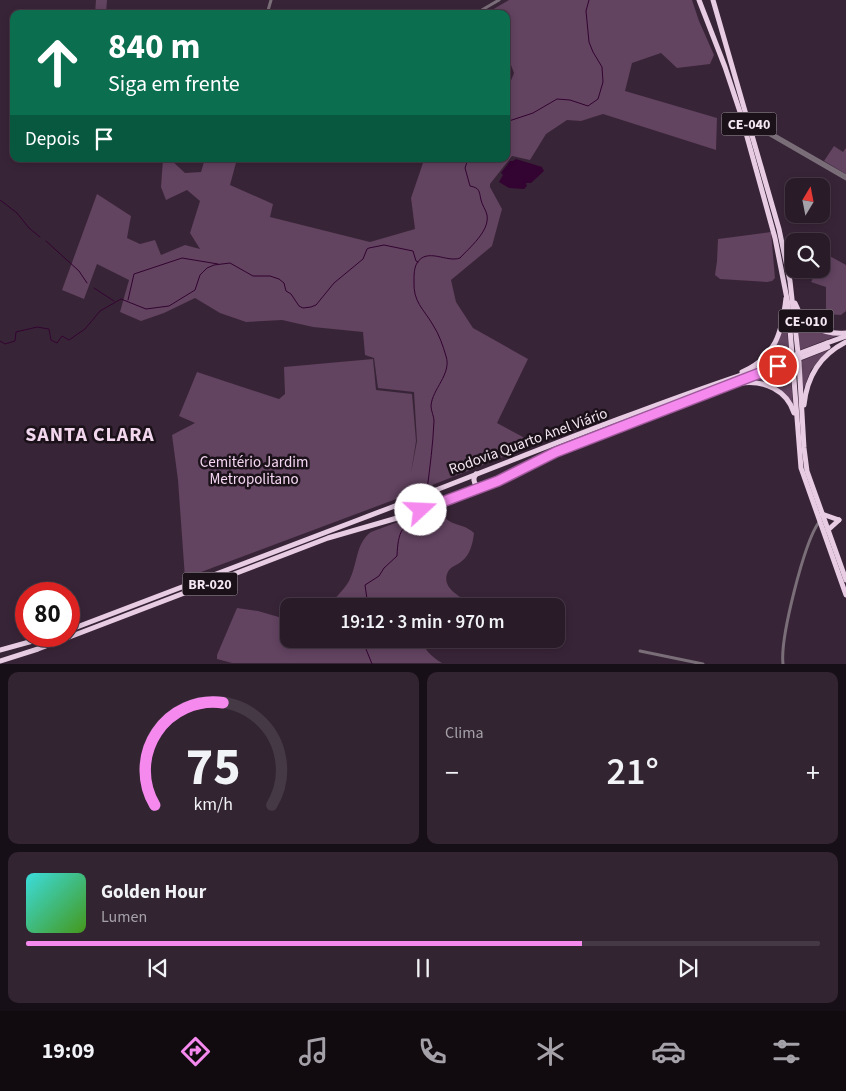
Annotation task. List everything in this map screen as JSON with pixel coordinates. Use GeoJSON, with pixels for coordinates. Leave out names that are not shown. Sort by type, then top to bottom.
{"type":"FeatureCollection","features":[{"type":"Feature","properties":{"kind":"highway","name":"CE-040"},"geometry":{"type":"LineString","coordinates":[[699,0],[725,66],[744,125],[771,225],[788,304],[805,462],[846,580]]}},
{"type":"Feature","properties":{"kind":"highway","name":"CE-040"},"geometry":{"type":"LineString","coordinates":[[713,0],[779,229],[790,281],[799,368],[801,468],[846,595]]}},
{"type":"Feature","properties":{"kind":"highway","name":"CE-010"},"geometry":{"type":"LineString","coordinates":[[790,281],[797,307],[807,322],[826,332],[846,334]]}},
{"type":"Feature","properties":{"kind":"highway"},"geometry":{"type":"LineString","coordinates":[[716,383],[750,368],[769,352],[782,328],[786,293]]}},
{"type":"Feature","properties":{"kind":"highway","name":"BR-020"},"geometry":{"type":"LineString","coordinates":[[716,383],[749,375],[827,345],[846,334]]}},
{"type":"Feature","properties":{"kind":"highway"},"geometry":{"type":"LineString","coordinates":[[800,426],[806,391],[812,374],[828,353],[846,341]]}},
{"type":"Feature","properties":{"kind":"highway","name":"BR-020"},"geometry":{"type":"LineString","coordinates":[[827,345],[846,341]]}},
{"type":"Feature","properties":{"kind":"highway","name":"BR-020"},"geometry":{"type":"LineString","coordinates":[[731,385],[749,375]]}},
{"type":"Feature","properties":{"kind":"highway","name":"BR-020"},"geometry":{"type":"LineString","coordinates":[[731,385],[753,382],[765,384],[776,390],[790,402],[800,426]]}},
{"type":"Feature","properties":{"kind":"highway","name":"Rodovia Quarto Anel Viário"},"geometry":{"type":"LineString","coordinates":[[80,626],[716,383]]}},
{"type":"Feature","properties":{"kind":"highway","name":"Rodovia Quarto Anel Viário"},"geometry":{"type":"LineString","coordinates":[[2,661],[144,610],[328,538],[404,516],[449,500],[504,478],[556,452],[731,385]]}},
{"type":"Feature","properties":{"kind":"highway"},"geometry":{"type":"LineString","coordinates":[[605,425],[609,432]]}},
{"type":"Feature","properties":{"kind":"highway"},"geometry":{"type":"LineString","coordinates":[[476,473],[474,482],[477,486],[483,486]]}},
{"type":"Feature","properties":{"kind":"highway"},"geometry":{"type":"LineString","coordinates":[[399,504],[404,505],[406,509],[404,516]]}},
{"type":"Feature","properties":{"kind":"highway"},"geometry":{"type":"LineString","coordinates":[[822,514],[839,520],[828,530]]}},
{"type":"Feature","properties":{"kind":"highway"},"geometry":{"type":"LineString","coordinates":[[140,603],[144,610]]}},
{"type":"Feature","properties":{"kind":"highway"},"geometry":{"type":"LineString","coordinates":[[96,619],[100,626]]}},
{"type":"Feature","properties":{"kind":"highway"},"geometry":{"type":"LineString","coordinates":[[0,650],[15,646]]}},
{"type":"Feature","properties":{"kind":"street"},"geometry":{"type":"LineString","coordinates":[[482,10],[499,0]]}},
{"type":"Feature","properties":{"kind":"street"},"geometry":{"type":"LineString","coordinates":[[747,119],[770,134]]}},
{"type":"Feature","properties":{"kind":"street"},"geometry":{"type":"LineString","coordinates":[[750,128],[755,126],[844,177]]}},
{"type":"Feature","properties":{"kind":"street"},"geometry":{"type":"LineString","coordinates":[[783,664],[785,630],[808,546],[819,522]]}},
{"type":"Feature","properties":{"kind":"street"},"geometry":{"type":"LineString","coordinates":[[641,650],[703,664]]}},
{"type":"Feature","properties":{"kind":"green space"},"geometry":{"type":"Polygon","coordinates":[[[96,0],[107,0],[106,10],[95,10],[96,0]]]}},
{"type":"Feature","properties":{"kind":"green space"},"geometry":{"type":"Polygon","coordinates":[[[509,0],[692,0],[714,55],[710,64],[677,68],[661,53],[632,63],[625,91],[717,118],[716,150],[603,114],[581,121],[567,120],[546,134],[530,160],[512,156],[510,159],[510,83],[514,73],[510,62],[510,10],[492,10],[509,0]]]}},
{"type":"Feature","properties":{"kind":"green space"},"geometry":{"type":"Polygon","coordinates":[[[834,146],[843,152],[846,148],[846,174],[824,161],[834,146]]]}},
{"type":"Feature","properties":{"kind":"green space","name":"Cemitério Jardim Metropolitano"},"geometry":{"type":"Polygon","coordinates":[[[163,162],[173,162],[185,173],[201,172],[204,162],[236,162],[230,185],[273,204],[270,217],[370,242],[415,229],[411,198],[423,162],[507,162],[490,184],[502,209],[492,246],[451,280],[456,302],[473,328],[528,359],[497,423],[536,444],[407,495],[185,578],[178,480],[172,435],[195,423],[179,416],[197,372],[279,399],[285,394],[284,367],[373,359],[376,390],[412,394],[416,441],[411,473],[417,441],[414,392],[378,388],[374,358],[365,355],[363,332],[313,327],[282,320],[246,322],[220,313],[195,298],[164,313],[141,321],[120,312],[129,280],[97,264],[84,299],[62,290],[97,194],[131,216],[127,238],[140,244],[155,240],[161,255],[185,245],[200,249],[190,233],[200,201],[187,190],[166,200],[161,187],[163,162]]]}},
{"type":"Feature","properties":{"kind":"green space"},"geometry":{"type":"Polygon","coordinates":[[[771,232],[775,278],[772,281],[720,279],[715,275],[718,239],[771,232]]]}},
{"type":"Feature","properties":{"kind":"green space"},"geometry":{"type":"Polygon","coordinates":[[[830,256],[846,265],[846,311],[841,315],[826,314],[826,287],[811,282],[813,278],[830,278],[830,256]]]}},
{"type":"Feature","properties":{"kind":"green space"},"geometry":{"type":"Polygon","coordinates":[[[796,310],[803,320],[839,335],[800,350],[796,310]]]}},
{"type":"Feature","properties":{"kind":"green space"},"geometry":{"type":"Polygon","coordinates":[[[786,316],[789,354],[756,367],[776,344],[786,316]]]}},
{"type":"Feature","properties":{"kind":"green space"},"geometry":{"type":"Polygon","coordinates":[[[828,350],[811,370],[803,390],[801,361],[828,350]]]}},
{"type":"Feature","properties":{"kind":"green space"},"geometry":{"type":"Polygon","coordinates":[[[790,365],[793,405],[775,388],[765,382],[752,379],[790,365]]]}},
{"type":"Feature","properties":{"kind":"green space"},"geometry":{"type":"Polygon","coordinates":[[[438,507],[446,519],[469,529],[474,533],[469,552],[465,558],[449,570],[446,577],[450,588],[463,598],[336,598],[349,581],[359,548],[371,532],[438,507]]]}},
{"type":"Feature","properties":{"kind":"green space"},"geometry":{"type":"Polygon","coordinates":[[[237,608],[258,611],[280,617],[280,648],[425,648],[435,659],[442,663],[232,663],[217,659],[237,608]]]}},
{"type":"Feature","properties":{"kind":"shaded area"},"geometry":{"type":"Polygon","coordinates":[[[516,159],[542,167],[544,171],[531,183],[526,183],[527,186],[524,189],[509,188],[499,182],[503,175],[501,173],[510,161],[516,159]]]}},
{"type":"Feature","properties":{"kind":"waterway"},"geometry":{"type":"LineString","coordinates":[[510,121],[533,113],[557,99],[570,100],[588,106],[598,99],[603,82],[602,67],[589,42],[586,11],[589,0]]}},
{"type":"Feature","properties":{"kind":"waterway"},"geometry":{"type":"LineString","coordinates":[[427,490],[434,421],[431,406],[447,363],[444,348],[437,332],[417,300],[414,288],[414,272],[417,263],[426,256],[449,259],[460,258],[478,239],[485,227],[487,221],[486,213],[478,190],[470,186],[465,168],[467,162]]}},
{"type":"Feature","properties":{"kind":"waterway"},"geometry":{"type":"LineString","coordinates":[[0,200],[17,213],[29,228],[40,237]]}},
{"type":"Feature","properties":{"kind":"waterway"},"geometry":{"type":"LineString","coordinates":[[46,241],[79,271],[87,283]]}},
{"type":"Feature","properties":{"kind":"waterway"},"geometry":{"type":"LineString","coordinates":[[0,341],[5,344],[15,341],[16,332],[37,327],[49,329],[51,340],[57,343],[62,336],[69,340],[85,329],[100,311],[121,299],[146,309],[169,306],[195,290],[200,275],[207,268],[214,265],[230,263],[253,276],[270,276],[279,279],[284,283],[286,291],[303,308],[316,305],[334,283],[363,259],[369,248],[384,245],[413,251],[418,262]]}},
{"type":"Feature","properties":{"kind":"waterway"},"geometry":{"type":"LineString","coordinates":[[128,300],[134,274],[182,258],[218,264]]}},
{"type":"Feature","properties":{"kind":"waterway"},"geometry":{"type":"LineString","coordinates":[[94,288],[114,301]]}},
{"type":"Feature","properties":{"kind":"waterway"},"geometry":{"type":"LineString","coordinates":[[367,598],[365,585],[379,576],[384,568],[397,556],[398,541],[406,525],[411,522],[427,520],[435,511]]}},
{"type":"Feature","properties":{"kind":"waterway"},"geometry":{"type":"LineString","coordinates":[[366,648],[372,664]]}},
{"type":"Feature","properties":{"kind":"district","name":"SANTA CLARA"},"geometry":{"type":"Point","coordinates":[90,434]}},
{"type":"Feature","properties":{"kind":"route"},"geometry":{"type":"LineString","coordinates":[[421,510],[498,481],[556,452],[778,366]]}}]}
